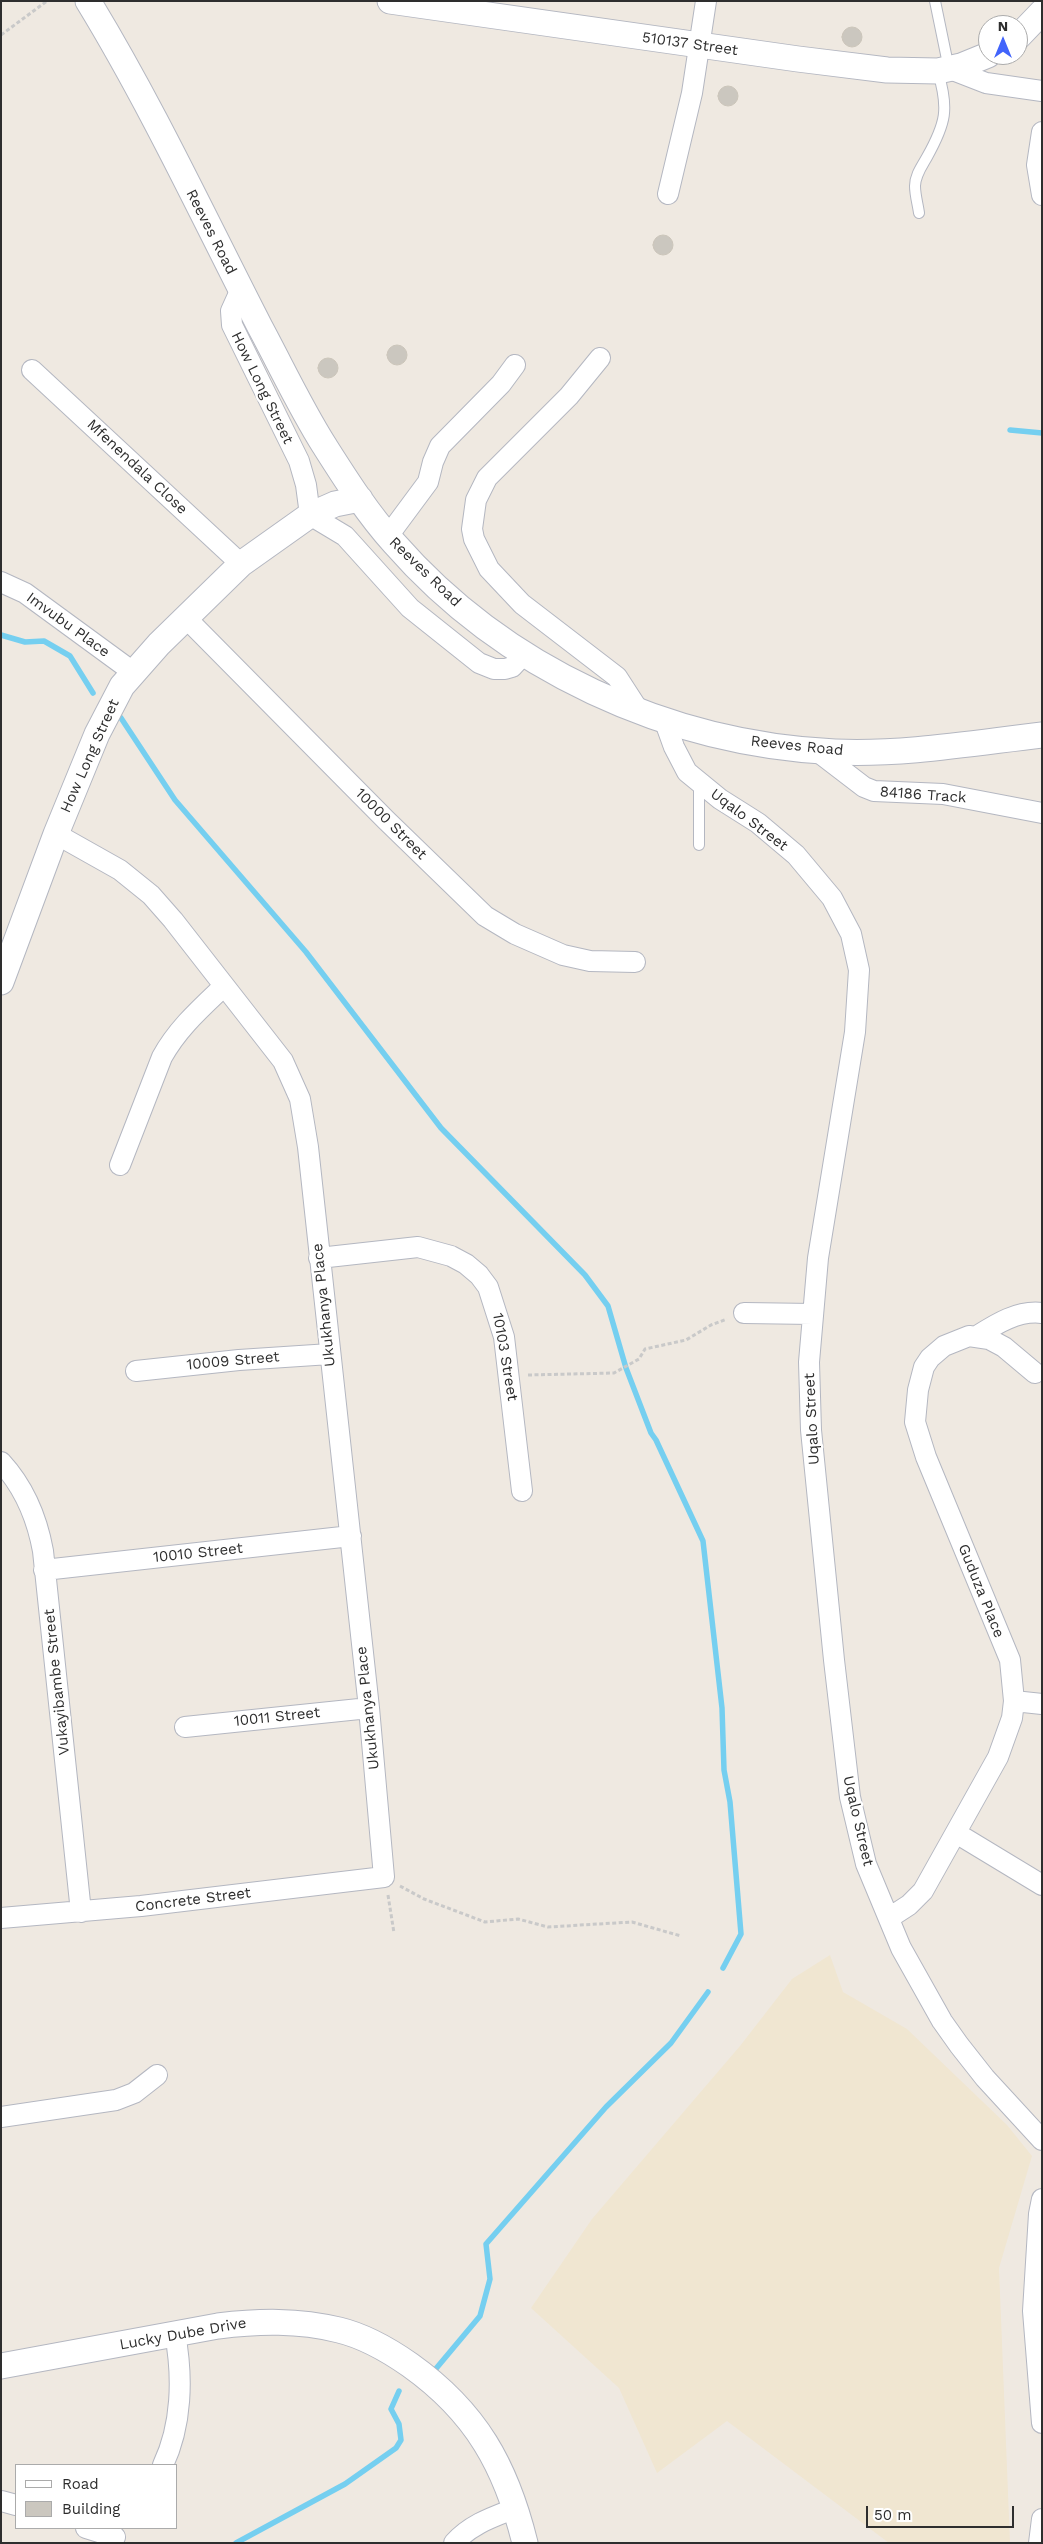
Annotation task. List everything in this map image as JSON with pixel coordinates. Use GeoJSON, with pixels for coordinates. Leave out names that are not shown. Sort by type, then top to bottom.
{"type":"FeatureCollection","features":[{"type":"Feature","properties":{"kind":"street","name":"Reeves Road"},"geometry":{"type":"LineString","coordinates":[[88,1],[138,91],[322,443],[388,536],[436,586],[476,620],[524,654],[576,683],[638,711],[665,722],[748,741],[817,750],[889,752],[1042,736]]}},
{"type":"Feature","properties":{"kind":"street","name":"510137 Street"},"geometry":{"type":"LineString","coordinates":[[390,1],[700,46],[887,70],[944,70],[978,58]]}},
{"type":"Feature","properties":{"kind":"street"},"geometry":{"type":"LineString","coordinates":[[668,194],[692,94],[706,1]]}},
{"type":"Feature","properties":{"kind":"street"},"geometry":{"type":"LineString","coordinates":[[1028,27],[1042,12]]}},
{"type":"Feature","properties":{"kind":"street"},"geometry":{"type":"LineString","coordinates":[[944,70],[986,83],[1042,91]]}},
{"type":"Feature","properties":{"kind":"street"},"geometry":{"type":"LineString","coordinates":[[1042,132],[1038,165],[1042,195]]}},
{"type":"Feature","properties":{"kind":"street","name":"How Long Street"},"geometry":{"type":"LineString","coordinates":[[240,289],[231,311],[232,325],[298,461],[306,485],[310,515]]}},
{"type":"Feature","properties":{"kind":"street"},"geometry":{"type":"LineString","coordinates":[[600,358],[569,396],[487,478],[476,500],[472,529],[481,555],[494,574],[522,604],[617,677],[638,711]]}},
{"type":"Feature","properties":{"kind":"street"},"geometry":{"type":"LineString","coordinates":[[388,536],[428,482],[433,462],[440,446],[501,384],[515,365]]}},
{"type":"Feature","properties":{"kind":"street","name":"Mfenendala Close"},"geometry":{"type":"LineString","coordinates":[[32,370],[241,564]]}},
{"type":"Feature","properties":{"kind":"street","name":"How Long Street"},"geometry":{"type":"LineString","coordinates":[[1,982],[56,834],[105,714],[133,672],[185,617],[241,564],[310,515],[335,504],[360,499]]}},
{"type":"Feature","properties":{"kind":"street"},"geometry":{"type":"LineString","coordinates":[[310,515],[346,536],[410,608],[479,663],[494,669],[505,669],[512,667],[524,654]]}},
{"type":"Feature","properties":{"kind":"street","name":"Imvubu Place"},"geometry":{"type":"LineString","coordinates":[[1,582],[25,593],[133,672]]}},
{"type":"Feature","properties":{"kind":"street","name":"10000 Street"},"geometry":{"type":"LineString","coordinates":[[185,617],[393,827],[486,916],[515,934],[563,955],[590,961],[635,962]]}},
{"type":"Feature","properties":{"kind":"street","name":"Uqalo Street"},"geometry":{"type":"LineString","coordinates":[[665,722],[682,764],[699,782],[720,799],[758,824],[796,855],[818,880],[843,918],[850,934],[859,970],[855,1032],[818,1258],[809,1362],[811,1430],[842,1737],[850,1798],[866,1864],[901,1948],[951,2033],[984,2078],[1042,2140]]}},
{"type":"Feature","properties":{"kind":"street","name":"84186 Track"},"geometry":{"type":"LineString","coordinates":[[817,750],[864,787],[874,791],[943,794],[1042,814]]}},
{"type":"Feature","properties":{"kind":"street","name":"Ukukhanya Place"},"geometry":{"type":"LineString","coordinates":[[56,834],[120,870],[138,884],[172,920],[273,1047],[296,1086],[308,1147],[369,1708],[384,1877]]}},
{"type":"Feature","properties":{"kind":"street"},"geometry":{"type":"LineString","coordinates":[[120,1165],[162,1057],[171,1041],[183,1025],[224,986]]}},
{"type":"Feature","properties":{"kind":"street","name":"10103 Street"},"geometry":{"type":"LineString","coordinates":[[319,1258],[418,1247],[434,1250],[466,1264],[488,1287],[504,1337],[522,1491]]}},
{"type":"Feature","properties":{"kind":"street","name":"Guduza Place"},"geometry":{"type":"LineString","coordinates":[[889,1918],[909,1905],[923,1891],[998,1757],[1010,1727],[1014,1701],[1010,1660],[926,1457],[914,1422],[918,1390],[924,1367],[930,1358],[957,1339],[977,1336],[995,1324],[1020,1314],[1042,1312]]}},
{"type":"Feature","properties":{"kind":"street"},"geometry":{"type":"LineString","coordinates":[[744,1313],[813,1314]]}},
{"type":"Feature","properties":{"kind":"street"},"geometry":{"type":"LineString","coordinates":[[977,1336],[989,1339],[1004,1347],[1036,1373]]}},
{"type":"Feature","properties":{"kind":"street","name":"10009 Street"},"geometry":{"type":"LineString","coordinates":[[136,1371],[238,1360],[330,1354]]}},
{"type":"Feature","properties":{"kind":"street","name":"Vukayibambe Street"},"geometry":{"type":"LineString","coordinates":[[1,1462],[11,1472],[39,1527],[82,1912]]}},
{"type":"Feature","properties":{"kind":"street","name":"10010 Street"},"geometry":{"type":"LineString","coordinates":[[44,1570],[351,1536]]}},
{"type":"Feature","properties":{"kind":"street"},"geometry":{"type":"LineString","coordinates":[[1014,1701],[1042,1704]]}},
{"type":"Feature","properties":{"kind":"street","name":"10011 Street"},"geometry":{"type":"LineString","coordinates":[[185,1727],[369,1708]]}},
{"type":"Feature","properties":{"kind":"street"},"geometry":{"type":"LineString","coordinates":[[956,1833],[1042,1885]]}},
{"type":"Feature","properties":{"kind":"street","name":"Concrete Street"},"geometry":{"type":"LineString","coordinates":[[1,1918],[82,1912],[384,1877]]}},
{"type":"Feature","properties":{"kind":"street"},"geometry":{"type":"LineString","coordinates":[[1,2117],[116,2100],[134,2094],[157,2075]]}},
{"type":"Feature","properties":{"kind":"street"},"geometry":{"type":"LineString","coordinates":[[1042,2199],[1039,2214],[1033,2311],[1042,2423]]}},
{"type":"Feature","properties":{"kind":"street","name":"Lucky Dube Drive"},"geometry":{"type":"LineString","coordinates":[[1,2366],[254,2321],[285,2321],[341,2330],[395,2355],[446,2393],[469,2418],[486,2440],[516,2508],[525,2543]]}},
{"type":"Feature","properties":{"kind":"street"},"geometry":{"type":"LineString","coordinates":[[163,2464],[172,2437],[181,2377],[175,2334]]}},
{"type":"Feature","properties":{"kind":"street"},"geometry":{"type":"LineString","coordinates":[[1,2500],[15,2505]]}},
{"type":"Feature","properties":{"kind":"street"},"geometry":{"type":"LineString","coordinates":[[454,2543],[464,2532],[478,2523],[516,2508]]}},
{"type":"Feature","properties":{"kind":"street"},"geometry":{"type":"LineString","coordinates":[[1039,2543],[1042,2519]]}},
{"type":"Feature","properties":{"kind":"street"},"geometry":{"type":"LineString","coordinates":[[90,2529],[116,2536]]}},
{"type":"Feature","properties":{"kind":"lane"},"geometry":{"type":"LineString","coordinates":[[919,213],[915,186],[917,175],[937,139],[945,113],[944,70],[935,1]]}},
{"type":"Feature","properties":{"kind":"lane"},"geometry":{"type":"LineString","coordinates":[[699,782],[699,845]]}},
{"type":"Feature","properties":{"kind":"path"},"geometry":{"type":"LineString","coordinates":[[1,35],[47,1]]}},
{"type":"Feature","properties":{"kind":"path"},"geometry":{"type":"LineString","coordinates":[[509,1375],[614,1373],[638,1358],[645,1349],[686,1340],[710,1325],[744,1313]]}},
{"type":"Feature","properties":{"kind":"path"},"geometry":{"type":"LineString","coordinates":[[384,1877],[394,1933]]}},
{"type":"Feature","properties":{"kind":"path"},"geometry":{"type":"LineString","coordinates":[[384,1877],[424,1898],[485,1922],[518,1919],[548,1927],[632,1922],[681,1936]]}},
{"type":"Feature","properties":{"kind":"shaded area"},"geometry":{"type":"Polygon","coordinates":[[[830,1955],[843,1992],[907,2029],[1007,2125],[1032,2156],[999,2268],[1010,2543],[889,2543],[727,2421],[657,2473],[619,2388],[531,2308],[592,2219],[740,2046],[792,1979],[830,1955]]]}},
{"type":"Feature","properties":{"kind":"building"},"geometry":{"type":"Polygon","coordinates":[[[852,27],[859,30],[862,37],[859,44],[852,47],[845,44],[842,37],[845,30],[852,27]]]}},
{"type":"Feature","properties":{"kind":"building"},"geometry":{"type":"Polygon","coordinates":[[[728,86],[735,89],[738,96],[735,103],[728,106],[721,103],[718,96],[721,89],[728,86]]]}},
{"type":"Feature","properties":{"kind":"building"},"geometry":{"type":"Polygon","coordinates":[[[663,235],[670,238],[673,245],[670,252],[663,255],[656,252],[653,245],[656,238],[663,235]]]}},
{"type":"Feature","properties":{"kind":"building"},"geometry":{"type":"Polygon","coordinates":[[[397,345],[404,348],[407,355],[404,362],[397,365],[390,362],[387,355],[390,348],[397,345]]]}},
{"type":"Feature","properties":{"kind":"building"},"geometry":{"type":"Polygon","coordinates":[[[328,358],[335,361],[338,368],[335,375],[328,378],[321,375],[318,368],[321,361],[328,358]]]}},
{"type":"Feature","properties":{"kind":"waterway"},"geometry":{"type":"LineString","coordinates":[[1010,430],[1042,433]]}},
{"type":"Feature","properties":{"kind":"waterway"},"geometry":{"type":"LineString","coordinates":[[1,635],[25,642],[44,641],[70,656],[93,693]]}},
{"type":"Feature","properties":{"kind":"waterway"},"geometry":{"type":"LineString","coordinates":[[121,718],[175,800],[306,952],[441,1128],[585,1275],[608,1306],[626,1368],[651,1433],[703,1541],[722,1708],[724,1770],[730,1802],[741,1934],[723,1968]]}},
{"type":"Feature","properties":{"kind":"waterway"},"geometry":{"type":"LineString","coordinates":[[434,2371],[480,2316],[490,2279],[486,2244],[606,2107],[671,2043],[708,1992]]}},
{"type":"Feature","properties":{"kind":"waterway"},"geometry":{"type":"LineString","coordinates":[[236,2543],[345,2484],[396,2448],[401,2440],[399,2424],[391,2409],[399,2391]]}}]}
